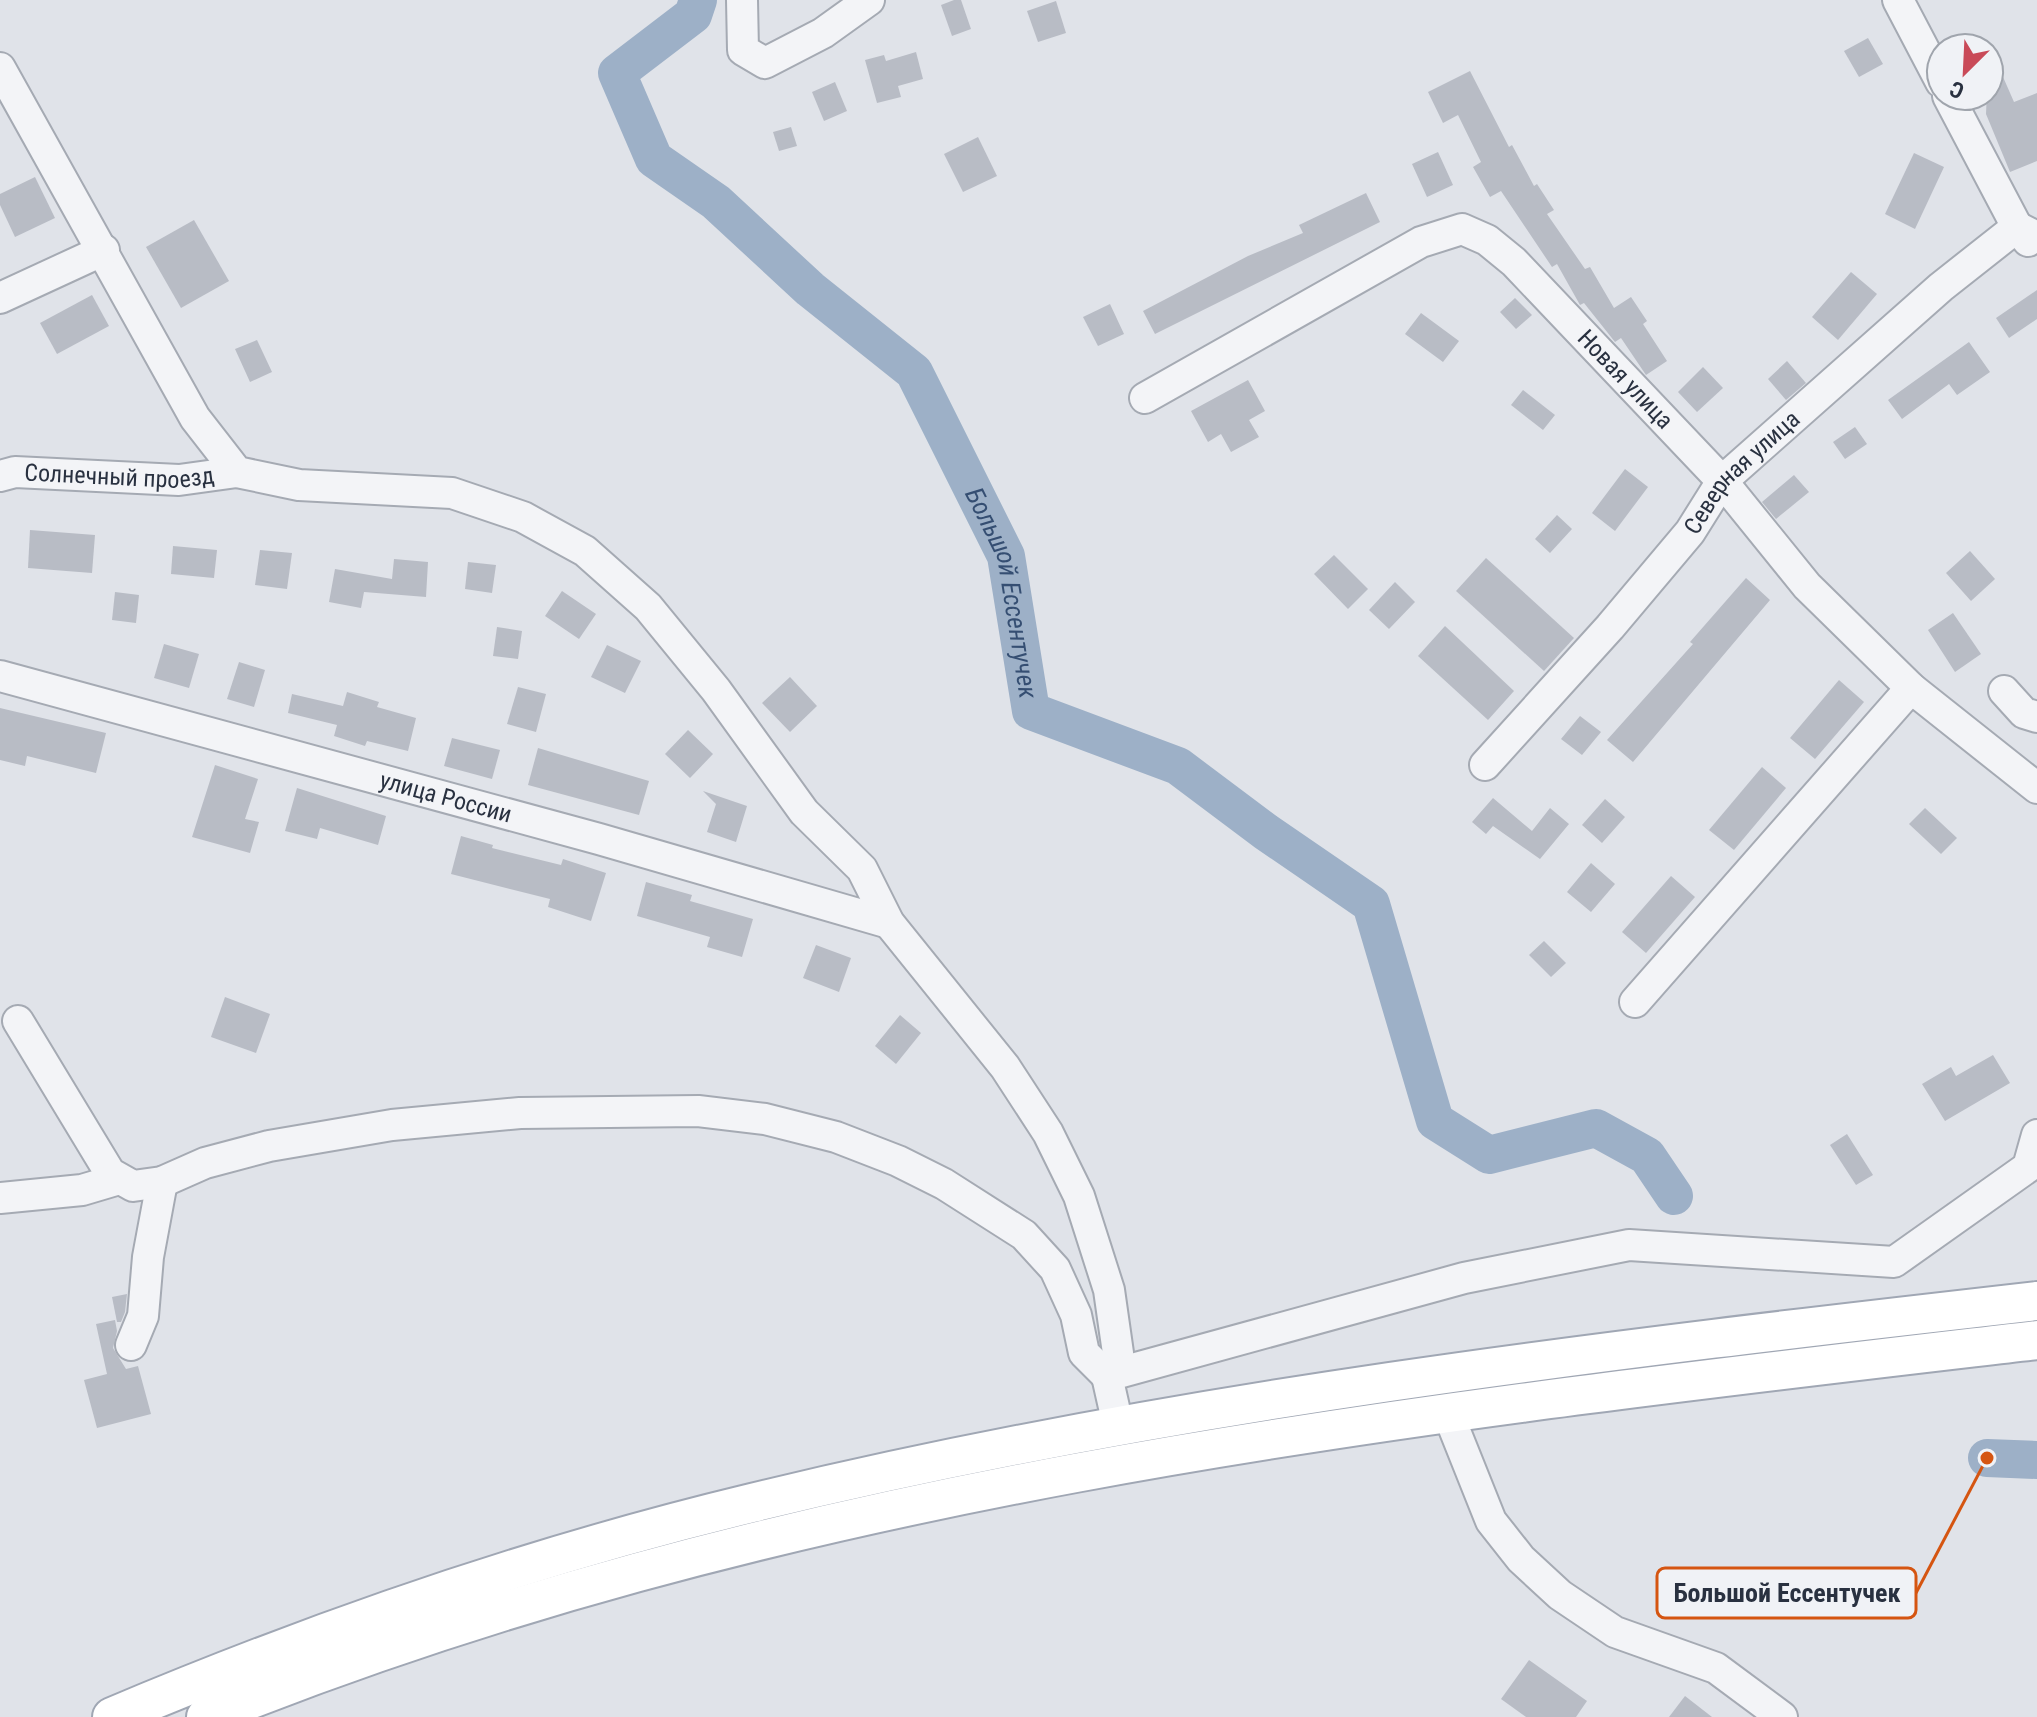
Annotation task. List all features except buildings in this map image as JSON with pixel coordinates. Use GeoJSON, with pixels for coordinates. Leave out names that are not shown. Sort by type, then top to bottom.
{"type":"FeatureCollection","features":[{"type":"Feature","properties":{"kind":"main road"},"geometry":{"type":"LineString","coordinates":[[112,1717],[296,1643],[632,1534],[886,1472],[1118,1425],[1440,1372],[2037,1301]]}},
{"type":"Feature","properties":{"kind":"main road"},"geometry":{"type":"LineString","coordinates":[[206,1717],[304,1677],[521,1607],[649,1567],[767,1537],[1145,1460],[1447,1411],[2037,1340]]}},
{"type":"Feature","properties":{"kind":"street"},"geometry":{"type":"LineString","coordinates":[[742,0],[743,50],[765,63],[823,33],[869,0]]}},
{"type":"Feature","properties":{"kind":"street"},"geometry":{"type":"LineString","coordinates":[[1898,0],[1925,51]]}},
{"type":"Feature","properties":{"kind":"street"},"geometry":{"type":"LineString","coordinates":[[0,68],[195,418],[237,472]]}},
{"type":"Feature","properties":{"kind":"street"},"geometry":{"type":"LineString","coordinates":[[1957,112],[2037,252]]}},
{"type":"Feature","properties":{"kind":"street","name":"Новая улица"},"geometry":{"type":"LineString","coordinates":[[1145,398],[1421,242],[1462,229],[1487,240],[1514,262],[1722,481],[1807,586],[1911,688],[2037,788]]}},
{"type":"Feature","properties":{"kind":"street","name":"Северная улица"},"geometry":{"type":"LineString","coordinates":[[1485,765],[1670,556],[1722,481],[1941,287],[2027,232]]}},
{"type":"Feature","properties":{"kind":"street"},"geometry":{"type":"LineString","coordinates":[[0,298],[104,250]]}},
{"type":"Feature","properties":{"kind":"street","name":"Солнечный проезд"},"geometry":{"type":"LineString","coordinates":[[0,476],[15,472],[179,480],[237,472],[299,485],[452,493],[523,517],[585,551],[648,607],[716,690],[804,812],[862,869],[889,923],[1005,1067],[1048,1133],[1079,1196],[1109,1290],[1118,1353],[1107,1376]]}},
{"type":"Feature","properties":{"kind":"street","name":"улица России"},"geometry":{"type":"LineString","coordinates":[[0,676],[599,839],[889,923]]}},
{"type":"Feature","properties":{"kind":"street"},"geometry":{"type":"LineString","coordinates":[[1635,1002],[1911,688]]}},
{"type":"Feature","properties":{"kind":"street"},"geometry":{"type":"LineString","coordinates":[[2004,691],[2024,713],[2037,717]]}},
{"type":"Feature","properties":{"kind":"street"},"geometry":{"type":"LineString","coordinates":[[18,1021],[110,1173],[133,1186],[162,1182],[205,1163],[269,1146],[392,1125],[520,1113],[629,1109],[698,1111],[765,1119],[836,1137],[898,1161],[944,1184],[1024,1235],[1055,1269],[1076,1315],[1084,1353],[1107,1376],[1118,1425]]}},
{"type":"Feature","properties":{"kind":"street"},"geometry":{"type":"LineString","coordinates":[[1107,1376],[1464,1278],[1629,1245],[1894,1262],[2028,1167],[2037,1135]]}},
{"type":"Feature","properties":{"kind":"street"},"geometry":{"type":"LineString","coordinates":[[0,1198],[82,1190],[119,1179]]}},
{"type":"Feature","properties":{"kind":"street"},"geometry":{"type":"LineString","coordinates":[[131,1345],[143,1316],[148,1257],[162,1182]]}},
{"type":"Feature","properties":{"kind":"street"},"geometry":{"type":"LineString","coordinates":[[1447,1411],[1491,1521],[1521,1559],[1560,1595],[1615,1632],[1716,1668],[1782,1717]]}},
{"type":"Feature","properties":{"kind":"waterway","name":"Большой Ессентучек"},"geometry":{"type":"LineString","coordinates":[[698,0],[693,15],[617,73],[654,159],[716,202],[810,289],[914,372],[1006,556],[1031,711],[1178,766],[1266,832],[1371,904],[1435,1121],[1489,1155],[1596,1128],[1647,1156],[1674,1196]]}},
{"type":"Feature","properties":{"kind":"waterway","name":"Большой Ессентучек"},"geometry":{"type":"LineString","coordinates":[[1987,1458],[2037,1460]]}},
{"type":"Feature","properties":{"kind":"place","name":"Большой Ессентучек"},"geometry":{"type":"Point","coordinates":[1987,1458]}}]}
